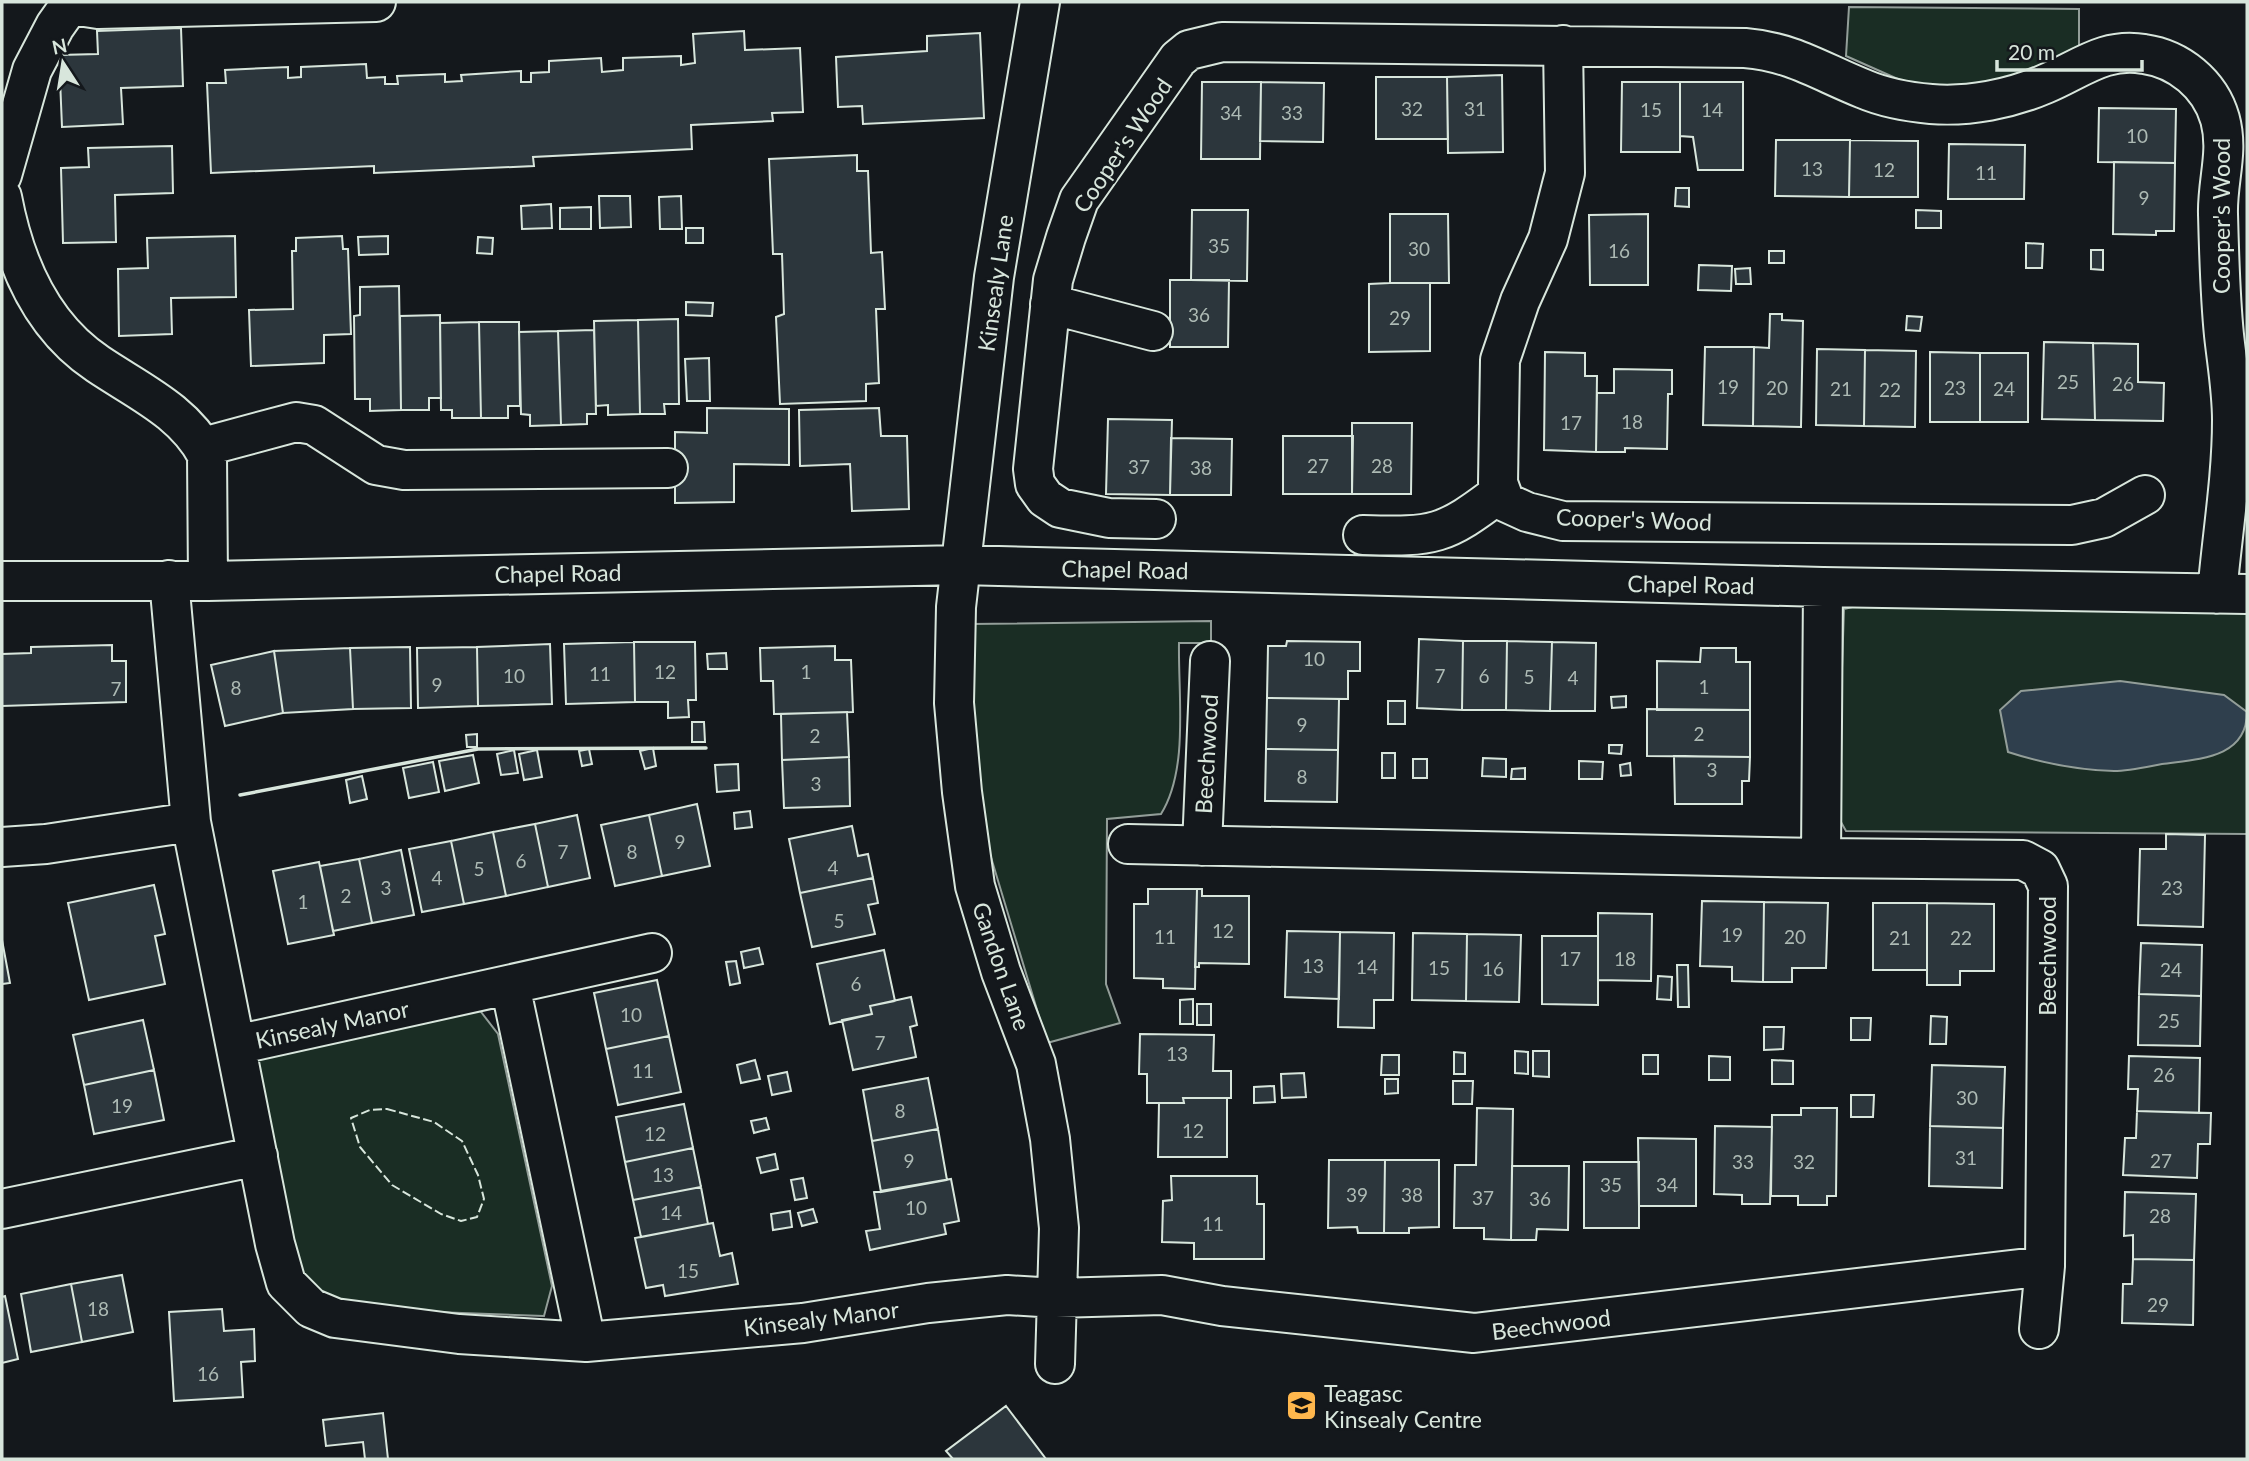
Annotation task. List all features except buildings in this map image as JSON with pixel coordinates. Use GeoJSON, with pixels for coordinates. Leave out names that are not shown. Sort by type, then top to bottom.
{"type":"FeatureCollection","features":[{"type":"Feature","properties":{"kind":"street"},"geometry":{"type":"LineString","coordinates":[[208,581],[207,455],[203,447],[178,417],[95,362],[51,319],[23,272],[9,234],[2,175],[32,70],[55,26],[72,4],[98,9],[376,2]]}},
{"type":"Feature","properties":{"kind":"street","name":"Kinsealy Lane"},"geometry":{"type":"LineString","coordinates":[[961,565],[994,277],[1040,2]]}},
{"type":"Feature","properties":{"kind":"street","name":"Cooper's Wood"},"geometry":{"type":"LineString","coordinates":[[1156,519],[1109,518],[1060,508],[1045,498],[1035,484],[1035,439],[1053,280],[1079,200],[1178,59],[1189,50],[1222,41],[1698,46],[1775,51],[1811,63],[1867,91],[1934,104],[1996,100],[2045,85],[2092,59],[2115,53],[2144,54],[2191,73],[2209,96],[2220,118],[2224,147],[2218,211],[2239,437],[2232,594]]}},
{"type":"Feature","properties":{"kind":"street"},"geometry":{"type":"LineString","coordinates":[[1363,535],[1439,533],[1463,521],[1501,492],[1496,450],[1500,360],[1509,327],[1558,208],[1566,149],[1563,45]]}},
{"type":"Feature","properties":{"kind":"street"},"geometry":{"type":"LineString","coordinates":[[1050,304],[1153,331]]}},
{"type":"Feature","properties":{"kind":"street"},"geometry":{"type":"LineString","coordinates":[[203,447],[296,422],[314,425],[376,465],[404,470],[668,468]]}},
{"type":"Feature","properties":{"kind":"street","name":"Cooper's Wood"},"geometry":{"type":"LineString","coordinates":[[1501,492],[1505,502],[1527,512],[1563,521],[2072,525],[2104,519],[2145,495]]}},
{"type":"Feature","properties":{"kind":"street","name":"Chapel Road"},"geometry":{"type":"LineString","coordinates":[[2,581],[208,581],[961,565],[1823,587],[2232,594]]}},
{"type":"Feature","properties":{"kind":"street","name":"Gandon Lane"},"geometry":{"type":"LineString","coordinates":[[961,565],[956,607],[954,703],[962,792],[975,886],[1001,972],[1038,1077],[1050,1139],[1059,1228],[1055,1364]]}},
{"type":"Feature","properties":{"kind":"street","name":"Kinsealy Manor"},"geometry":{"type":"LineString","coordinates":[[169,580],[191,822],[286,1283],[311,1308],[335,1318],[459,1334],[586,1342],[803,1324],[928,1303],[1007,1295],[1056,1298]]}},
{"type":"Feature","properties":{"kind":"street"},"geometry":{"type":"LineString","coordinates":[[1821,858],[1823,587]]}},
{"type":"Feature","properties":{"kind":"street","name":"Beechwood"},"geometry":{"type":"LineString","coordinates":[[1202,846],[1210,661]]}},
{"type":"Feature","properties":{"kind":"street"},"geometry":{"type":"LineString","coordinates":[[2,847],[46,844],[191,822]]}},
{"type":"Feature","properties":{"kind":"street","name":"Beechwood"},"geometry":{"type":"LineString","coordinates":[[1128,844],[2023,860],[2040,869],[2048,886],[2045,1266],[2039,1329]]}},
{"type":"Feature","properties":{"kind":"street","name":"Kinsealy Manor"},"geometry":{"type":"LineString","coordinates":[[236,1045],[652,953]]}},
{"type":"Feature","properties":{"kind":"street"},"geometry":{"type":"LineString","coordinates":[[510,985],[586,1342]]}},
{"type":"Feature","properties":{"kind":"street"},"geometry":{"type":"LineString","coordinates":[[2,1209],[258,1156]]}},
{"type":"Feature","properties":{"kind":"street","name":"Beechwood"},"geometry":{"type":"LineString","coordinates":[[1056,1298],[1162,1295],[1222,1306],[1474,1333],[2045,1266]]}},
{"type":"Feature","properties":{"kind":"green space"},"geometry":{"type":"Polygon","coordinates":[[[1849,7],[2079,9],[2079,51],[1986,88],[1909,84],[1846,56],[1849,7]]]}},
{"type":"Feature","properties":{"kind":"green space"},"geometry":{"type":"Polygon","coordinates":[[[1882,600],[2247,612],[2247,834],[1846,831],[1837,815],[1844,609],[1882,600]]]}},
{"type":"Feature","properties":{"kind":"green space"},"geometry":{"type":"Polygon","coordinates":[[[1211,621],[1211,643],[1179,643],[1179,754],[1170,796],[1161,814],[1107,819],[1106,984],[1120,1023],[1047,1043],[977,811],[971,624],[1211,621]]]}},
{"type":"Feature","properties":{"kind":"green space"},"geometry":{"type":"Polygon","coordinates":[[[478,1008],[498,1034],[552,1286],[544,1316],[380,1310],[319,1296],[300,1280],[252,1070],[260,1053],[478,1008]]]}},
{"type":"Feature","properties":{"kind":"water"},"geometry":{"type":"Polygon","coordinates":[[[2120,681],[2224,695],[2247,712],[2245,728],[2239,739],[2218,754],[2126,770],[2073,767],[2008,752],[2000,710],[2021,691],[2120,681]]]}},
{"type":"Feature","properties":{"kind":"fence"},"geometry":{"type":"LineString","coordinates":[[387,1109],[434,1122],[462,1141],[478,1175],[484,1199],[477,1217],[461,1221],[441,1214],[392,1185],[360,1147],[351,1118],[370,1110],[387,1109]]}},
{"type":"Feature","properties":{"kind":"wall"},"geometry":{"type":"LineString","coordinates":[[240,795],[478,749],[706,748]]}},
{"type":"Feature","properties":{"kind":"place","name":"Teagasc Kinsealy Centre"},"geometry":{"type":"Point","coordinates":[1301,1406]}}]}
